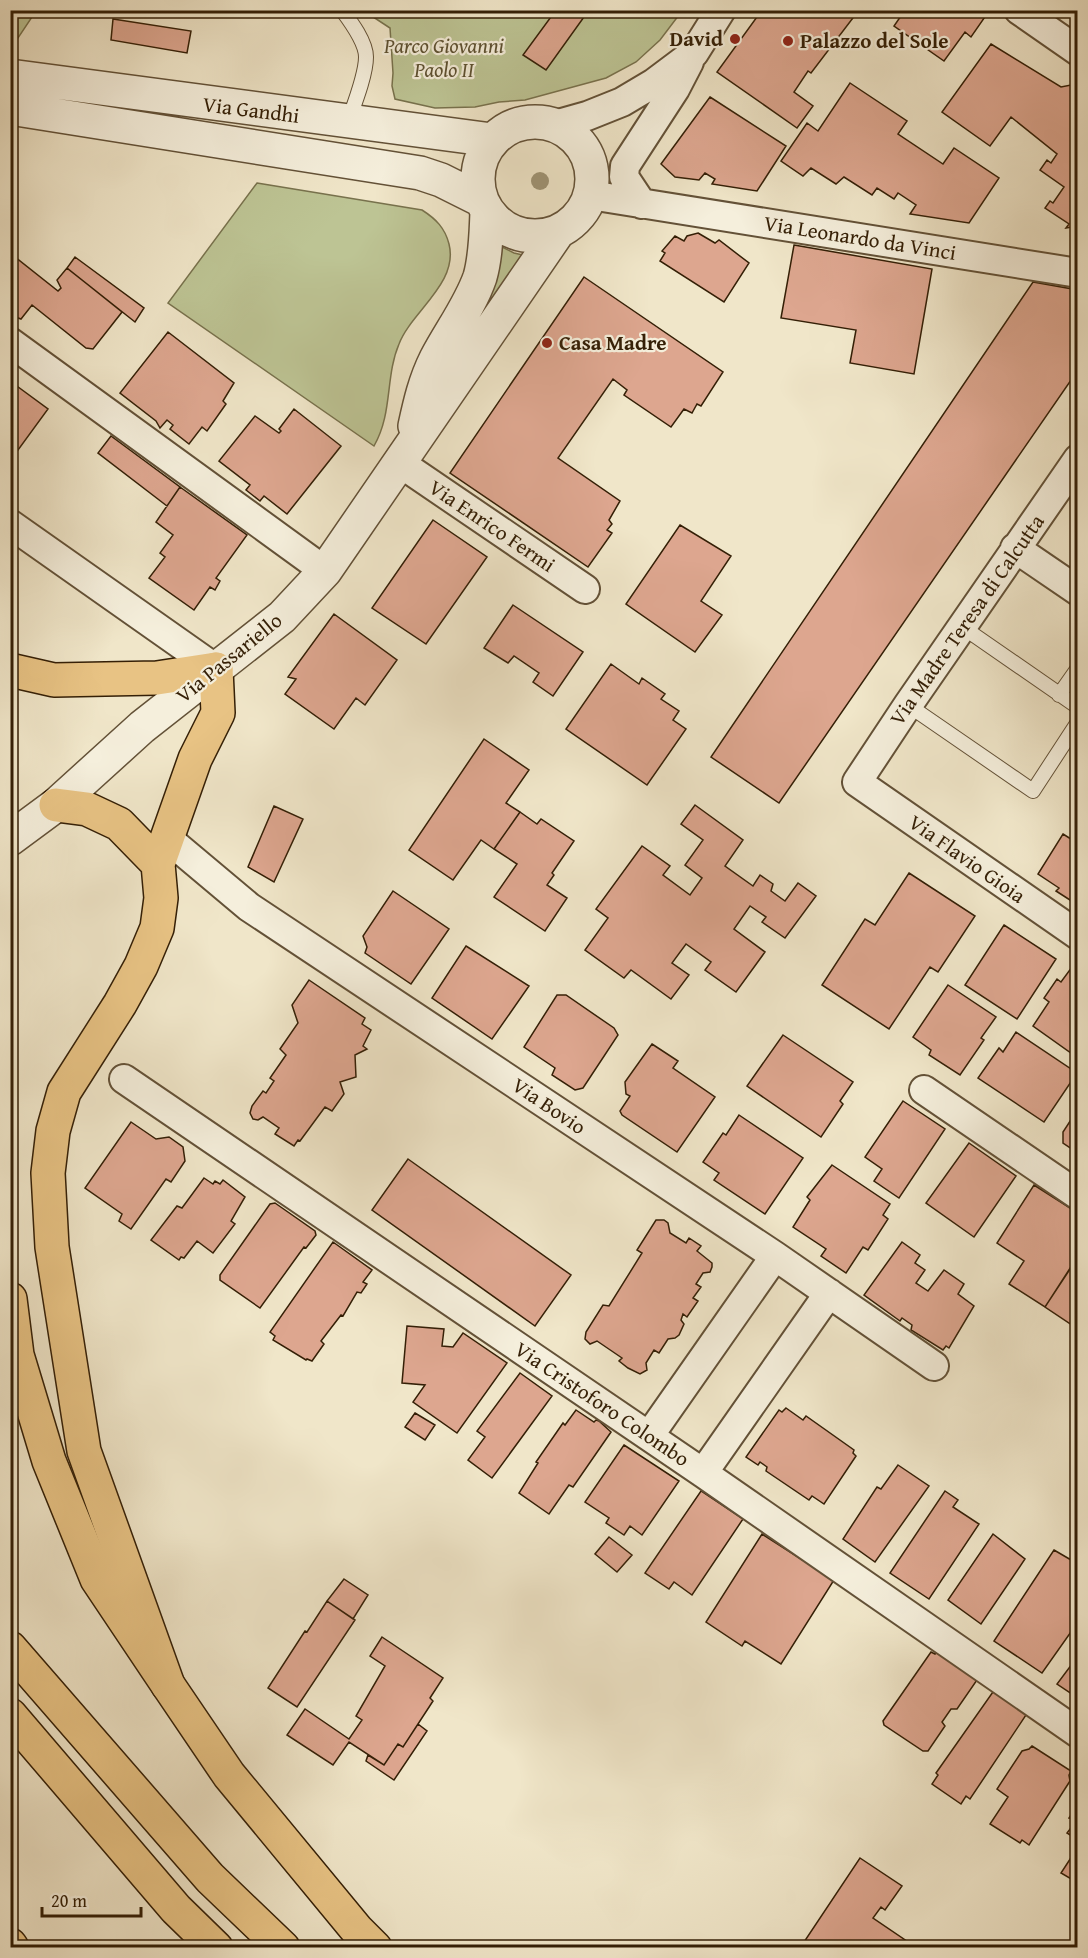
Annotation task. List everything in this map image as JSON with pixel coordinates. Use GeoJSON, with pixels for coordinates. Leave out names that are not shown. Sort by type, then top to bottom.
{"type":"FeatureCollection","features":[{"type":"Feature","properties":{"kind":"highway"},"geometry":{"type":"LineString","coordinates":[[10,670],[54,680],[157,678],[216,669],[218,713],[195,759],[163,852],[157,928],[141,966],[120,1004],[64,1092],[53,1131],[48,1173],[52,1247],[84,1451],[168,1685]]}},
{"type":"Feature","properties":{"kind":"highway"},"geometry":{"type":"LineString","coordinates":[[56,805],[87,809],[119,824],[163,852]]}},
{"type":"Feature","properties":{"kind":"highway"},"geometry":{"type":"LineString","coordinates":[[10,1299],[17,1355],[49,1461],[98,1579],[228,1775],[357,1930],[375,1947]]}},
{"type":"Feature","properties":{"kind":"highway"},"geometry":{"type":"LineString","coordinates":[[10,1648],[210,1878],[283,1947]]}},
{"type":"Feature","properties":{"kind":"highway"},"geometry":{"type":"LineString","coordinates":[[10,1715],[177,1909],[216,1947]]}},
{"type":"Feature","properties":{"kind":"street"},"geometry":{"type":"LineString","coordinates":[[642,204],[624,177],[625,166],[675,89],[721,10]]}},
{"type":"Feature","properties":{"kind":"street"},"geometry":{"type":"LineString","coordinates":[[1019,10],[1077,51]]}},
{"type":"Feature","properties":{"kind":"street"},"geometry":{"type":"LineString","coordinates":[[492,140],[506,129],[522,123],[539,122],[555,125],[587,116],[622,102],[654,83],[694,53]]}},
{"type":"Feature","properties":{"kind":"street","name":"Via Gandhi"},"geometry":{"type":"LineString","coordinates":[[10,76],[492,140]]}},
{"type":"Feature","properties":{"kind":"street","name":"Via Gandhi"},"geometry":{"type":"LineString","coordinates":[[10,108],[420,173],[441,180],[484,206]]}},
{"type":"Feature","properties":{"kind":"street","name":"Via Passariello"},"geometry":{"type":"LineString","coordinates":[[484,206],[498,224],[511,232],[527,237],[543,237],[558,232],[579,217],[590,195],[591,167],[586,153],[573,136],[555,125]]}},
{"type":"Feature","properties":{"kind":"street","name":"Via Passariello"},"geometry":{"type":"LineString","coordinates":[[406,454],[422,391],[435,361],[471,298],[480,276],[486,245],[484,206],[477,184],[478,168],[483,153],[492,140]]}},
{"type":"Feature","properties":{"kind":"street","name":"Via Leonardo da Vinci"},"geometry":{"type":"LineString","coordinates":[[590,195],[1077,273]]}},
{"type":"Feature","properties":{"kind":"street","name":"Via Passariello"},"geometry":{"type":"LineString","coordinates":[[10,839],[56,805],[142,727],[282,617],[325,571],[558,232]]}},
{"type":"Feature","properties":{"kind":"street"},"geometry":{"type":"LineString","coordinates":[[10,342],[325,571]]}},
{"type":"Feature","properties":{"kind":"street","name":"Via Enrico Fermi"},"geometry":{"type":"LineString","coordinates":[[406,454],[585,589]]}},
{"type":"Feature","properties":{"kind":"street","name":"Via Madre Teresa di Calcutta"},"geometry":{"type":"LineString","coordinates":[[857,782],[961,626],[1077,459]]}},
{"type":"Feature","properties":{"kind":"street"},"geometry":{"type":"LineString","coordinates":[[10,524],[216,669]]}},
{"type":"Feature","properties":{"kind":"street"},"geometry":{"type":"LineString","coordinates":[[1015,548],[1077,591]]}},
{"type":"Feature","properties":{"kind":"street","name":"Via Flavio Gioia"},"geometry":{"type":"LineString","coordinates":[[857,782],[1077,936]]}},
{"type":"Feature","properties":{"kind":"street","name":"Via Bovio"},"geometry":{"type":"LineString","coordinates":[[163,852],[775,1256],[934,1366]]}},
{"type":"Feature","properties":{"kind":"street","name":"Via Cristoforo Colombo"},"geometry":{"type":"LineString","coordinates":[[124,1079],[703,1473],[1077,1733]]}},
{"type":"Feature","properties":{"kind":"street"},"geometry":{"type":"LineString","coordinates":[[924,1090],[1077,1195]]}},
{"type":"Feature","properties":{"kind":"street"},"geometry":{"type":"LineString","coordinates":[[649,1436],[775,1256]]}},
{"type":"Feature","properties":{"kind":"street"},"geometry":{"type":"LineString","coordinates":[[703,1473],[829,1293]]}},
{"type":"Feature","properties":{"kind":"lane"},"geometry":{"type":"LineString","coordinates":[[342,10],[356,28],[366,56],[360,86],[348,122]]}},
{"type":"Feature","properties":{"kind":"lane"},"geometry":{"type":"LineString","coordinates":[[961,626],[1077,707]]}},
{"type":"Feature","properties":{"kind":"lane"},"geometry":{"type":"LineString","coordinates":[[1059,695],[1077,668]]}},
{"type":"Feature","properties":{"kind":"lane"},"geometry":{"type":"LineString","coordinates":[[908,705],[1033,791],[1077,722]]}},
{"type":"Feature","properties":{"kind":"green space"},"geometry":{"type":"Polygon","coordinates":[[[10,11],[36,11],[18,38],[11,36],[10,11]]]}},
{"type":"Feature","properties":{"kind":"green space","name":"Parco Giovanni Paolo II"},"geometry":{"type":"Polygon","coordinates":[[[364,11],[682,11],[660,40],[636,62],[606,78],[525,100],[475,107],[435,108],[395,99],[392,86],[390,28],[364,11]]]}},
{"type":"Feature","properties":{"kind":"green space"},"geometry":{"type":"Polygon","coordinates":[[[257,183],[422,210],[436,220],[445,233],[450,258],[447,272],[399,344],[392,369],[384,421],[374,446],[168,303],[257,183]]]}},
{"type":"Feature","properties":{"kind":"green space"},"geometry":{"type":"Polygon","coordinates":[[[496,244],[514,253],[527,256],[472,327],[496,244]]]}},
{"type":"Feature","properties":{"kind":"building"},"geometry":{"type":"Polygon","coordinates":[[[556,10],[589,10],[546,70],[523,55],[556,10]]]}},
{"type":"Feature","properties":{"kind":"building","name":"Palazzo del Sole"},"geometry":{"type":"Polygon","coordinates":[[[762,10],[859,10],[811,73],[808,71],[794,92],[813,106],[797,128],[717,72],[762,10]]]}},
{"type":"Feature","properties":{"kind":"building"},"geometry":{"type":"Polygon","coordinates":[[[905,10],[982,10],[987,14],[971,37],[965,32],[944,61],[894,26],[905,10]]]}},
{"type":"Feature","properties":{"kind":"building"},"geometry":{"type":"Polygon","coordinates":[[[113,19],[191,31],[187,53],[111,40],[113,19]]]}},
{"type":"Feature","properties":{"kind":"building"},"geometry":{"type":"Polygon","coordinates":[[[991,44],[1061,87],[1076,84],[1073,89],[1078,92],[1078,226],[1066,228],[1069,224],[1045,208],[1050,201],[1053,203],[1064,187],[1040,170],[1047,160],[1051,163],[1057,154],[1011,117],[990,146],[942,112],[991,44]]]}},
{"type":"Feature","properties":{"kind":"building"},"geometry":{"type":"Polygon","coordinates":[[[850,83],[907,121],[898,134],[943,164],[954,148],[999,178],[969,223],[910,214],[916,205],[898,193],[894,199],[877,188],[872,195],[844,177],[836,184],[811,168],[803,176],[781,161],[807,123],[818,131],[850,83]]]}},
{"type":"Feature","properties":{"kind":"building"},"geometry":{"type":"Polygon","coordinates":[[[710,97],[786,146],[757,191],[712,184],[715,179],[705,173],[699,180],[675,177],[661,164],[710,97]]]}},
{"type":"Feature","properties":{"kind":"building"},"geometry":{"type":"Polygon","coordinates":[[[698,233],[715,243],[719,240],[749,263],[724,302],[660,261],[665,253],[662,251],[675,236],[684,241],[687,236],[698,233]]]}},
{"type":"Feature","properties":{"kind":"building"},"geometry":{"type":"Polygon","coordinates":[[[794,245],[932,269],[914,374],[850,363],[856,330],[781,318],[794,245]]]}},
{"type":"Feature","properties":{"kind":"building"},"geometry":{"type":"Polygon","coordinates":[[[10,253],[58,291],[61,288],[57,280],[67,268],[122,312],[93,349],[86,348],[32,305],[21,319],[10,315],[10,253]]]}},
{"type":"Feature","properties":{"kind":"building"},"geometry":{"type":"Polygon","coordinates":[[[75,257],[144,308],[135,322],[67,268],[75,257]]]}},
{"type":"Feature","properties":{"kind":"building"},"geometry":{"type":"Polygon","coordinates":[[[584,277],[723,372],[701,406],[697,404],[692,413],[684,409],[671,427],[624,395],[627,390],[613,379],[558,458],[620,501],[609,520],[612,524],[607,530],[612,533],[588,567],[450,473],[584,277]]]}},
{"type":"Feature","properties":{"kind":"building"},"geometry":{"type":"Polygon","coordinates":[[[1033,282],[1078,290],[1078,370],[779,803],[711,757],[1033,282]]]}},
{"type":"Feature","properties":{"kind":"building"},"geometry":{"type":"Polygon","coordinates":[[[168,332],[234,383],[223,401],[226,404],[207,431],[202,427],[189,444],[170,429],[173,425],[167,420],[160,428],[156,421],[120,393],[168,332]]]}},
{"type":"Feature","properties":{"kind":"building"},"geometry":{"type":"Polygon","coordinates":[[[10,381],[48,409],[10,461],[10,381]]]}},
{"type":"Feature","properties":{"kind":"building"},"geometry":{"type":"Polygon","coordinates":[[[294,409],[341,446],[287,514],[264,496],[260,501],[246,490],[250,485],[219,461],[255,416],[279,433],[281,431],[279,429],[294,409]]]}},
{"type":"Feature","properties":{"kind":"building"},"geometry":{"type":"Polygon","coordinates":[[[111,436],[180,487],[167,506],[98,453],[111,436]]]}},
{"type":"Feature","properties":{"kind":"building"},"geometry":{"type":"Polygon","coordinates":[[[180,487],[247,535],[216,578],[220,581],[215,590],[210,587],[194,610],[149,578],[165,557],[160,553],[173,535],[156,522],[180,487]]]}},
{"type":"Feature","properties":{"kind":"building"},"geometry":{"type":"Polygon","coordinates":[[[433,520],[487,557],[426,644],[372,608],[433,520]]]}},
{"type":"Feature","properties":{"kind":"building"},"geometry":{"type":"Polygon","coordinates":[[[680,525],[731,556],[701,601],[722,615],[695,652],[626,604],[680,525]]]}},
{"type":"Feature","properties":{"kind":"building"},"geometry":{"type":"Polygon","coordinates":[[[513,605],[583,652],[553,696],[533,682],[539,673],[514,656],[508,663],[484,648],[513,605]]]}},
{"type":"Feature","properties":{"kind":"building"},"geometry":{"type":"Polygon","coordinates":[[[334,614],[397,660],[365,705],[356,698],[334,729],[285,694],[296,679],[288,677],[334,614]]]}},
{"type":"Feature","properties":{"kind":"building"},"geometry":{"type":"Polygon","coordinates":[[[611,664],[639,684],[642,678],[665,694],[661,699],[679,711],[673,720],[686,729],[647,785],[566,729],[611,664]]]}},
{"type":"Feature","properties":{"kind":"building"},"geometry":{"type":"Polygon","coordinates":[[[484,739],[529,770],[506,803],[520,812],[494,849],[481,840],[453,880],[409,850],[484,739]]]}},
{"type":"Feature","properties":{"kind":"building"},"geometry":{"type":"Polygon","coordinates":[[[695,805],[743,840],[725,866],[753,886],[760,875],[773,884],[771,891],[785,901],[798,883],[816,896],[785,938],[762,922],[766,917],[750,906],[734,929],[765,952],[736,992],[705,970],[711,962],[686,944],[672,963],[689,975],[671,999],[631,970],[624,978],[585,950],[608,918],[596,909],[642,846],[670,866],[663,875],[690,895],[702,878],[685,865],[703,840],[681,824],[695,805]]]}},
{"type":"Feature","properties":{"kind":"building"},"geometry":{"type":"Polygon","coordinates":[[[274,806],[303,819],[274,882],[248,867],[274,806]]]}},
{"type":"Feature","properties":{"kind":"building"},"geometry":{"type":"Polygon","coordinates":[[[520,812],[537,824],[541,819],[574,841],[552,873],[554,875],[547,885],[567,898],[545,931],[494,897],[517,864],[494,849],[520,812]]]}},
{"type":"Feature","properties":{"kind":"building"},"geometry":{"type":"Polygon","coordinates":[[[1063,834],[1074,841],[1078,836],[1078,898],[1075,896],[1070,900],[1056,891],[1059,888],[1038,874],[1063,834]]]}},
{"type":"Feature","properties":{"kind":"building"},"geometry":{"type":"Polygon","coordinates":[[[909,873],[975,916],[938,972],[930,967],[889,1029],[822,985],[865,919],[875,925],[909,873]]]}},
{"type":"Feature","properties":{"kind":"building"},"geometry":{"type":"Polygon","coordinates":[[[393,891],[449,929],[411,984],[365,953],[367,947],[363,936],[393,891]]]}},
{"type":"Feature","properties":{"kind":"building"},"geometry":{"type":"Polygon","coordinates":[[[1004,925],[1056,959],[1017,1019],[965,985],[1004,925]]]}},
{"type":"Feature","properties":{"kind":"building"},"geometry":{"type":"Polygon","coordinates":[[[466,946],[529,986],[492,1039],[432,998],[466,946]]]}},
{"type":"Feature","properties":{"kind":"building"},"geometry":{"type":"Polygon","coordinates":[[[1072,967],[1078,971],[1078,1058],[1033,1026],[1049,1002],[1044,998],[1057,979],[1061,982],[1072,967]]]}},
{"type":"Feature","properties":{"kind":"building"},"geometry":{"type":"Polygon","coordinates":[[[309,980],[365,1018],[362,1024],[371,1030],[363,1046],[367,1049],[355,1055],[356,1077],[340,1082],[344,1094],[332,1111],[325,1107],[294,1146],[275,1134],[279,1128],[263,1117],[258,1120],[253,1119],[250,1113],[252,1106],[263,1091],[266,1093],[274,1081],[270,1078],[286,1055],[280,1049],[298,1023],[292,1005],[309,980]]]}},
{"type":"Feature","properties":{"kind":"building"},"geometry":{"type":"Polygon","coordinates":[[[948,985],[996,1017],[981,1038],[984,1040],[960,1075],[929,1055],[931,1050],[913,1037],[948,985]]]}},
{"type":"Feature","properties":{"kind":"building"},"geometry":{"type":"Polygon","coordinates":[[[557,995],[566,995],[614,1028],[618,1035],[583,1088],[575,1090],[552,1075],[555,1068],[524,1047],[557,995]]]}},
{"type":"Feature","properties":{"kind":"building"},"geometry":{"type":"Polygon","coordinates":[[[1016,1032],[1077,1073],[1044,1122],[978,1078],[999,1048],[1003,1052],[1016,1032]]]}},
{"type":"Feature","properties":{"kind":"building"},"geometry":{"type":"Polygon","coordinates":[[[783,1035],[853,1082],[840,1101],[843,1104],[821,1137],[747,1086],[783,1035]]]}},
{"type":"Feature","properties":{"kind":"building"},"geometry":{"type":"Polygon","coordinates":[[[652,1044],[678,1061],[673,1068],[715,1097],[677,1152],[622,1115],[620,1111],[630,1096],[626,1094],[625,1082],[652,1044]]]}},
{"type":"Feature","properties":{"kind":"building"},"geometry":{"type":"Polygon","coordinates":[[[903,1101],[945,1129],[899,1198],[874,1181],[882,1169],[865,1157],[903,1101]]]}},
{"type":"Feature","properties":{"kind":"building"},"geometry":{"type":"Polygon","coordinates":[[[1078,1109],[1078,1153],[1063,1143],[1063,1132],[1078,1109]]]}},
{"type":"Feature","properties":{"kind":"building"},"geometry":{"type":"Polygon","coordinates":[[[739,1115],[803,1158],[765,1214],[714,1180],[719,1173],[703,1162],[723,1133],[726,1135],[739,1115]]]}},
{"type":"Feature","properties":{"kind":"building"},"geometry":{"type":"Polygon","coordinates":[[[131,1122],[156,1139],[169,1137],[183,1147],[185,1161],[171,1182],[166,1179],[131,1229],[119,1221],[122,1214],[85,1188],[131,1122]]]}},
{"type":"Feature","properties":{"kind":"building"},"geometry":{"type":"Polygon","coordinates":[[[969,1143],[1016,1176],[974,1237],[926,1203],[969,1143]]]}},
{"type":"Feature","properties":{"kind":"building"},"geometry":{"type":"Polygon","coordinates":[[[408,1159],[571,1275],[535,1326],[372,1210],[408,1159]]]}},
{"type":"Feature","properties":{"kind":"building"},"geometry":{"type":"Polygon","coordinates":[[[832,1165],[890,1204],[883,1215],[888,1219],[868,1250],[863,1247],[846,1273],[821,1256],[826,1249],[793,1227],[810,1200],[807,1197],[832,1165]]]}},
{"type":"Feature","properties":{"kind":"building"},"geometry":{"type":"Polygon","coordinates":[[[204,1178],[213,1184],[215,1181],[220,1184],[223,1180],[245,1197],[231,1221],[235,1224],[213,1253],[197,1241],[184,1258],[181,1257],[179,1260],[151,1240],[177,1206],[182,1208],[204,1178]]]}},
{"type":"Feature","properties":{"kind":"building"},"geometry":{"type":"Polygon","coordinates":[[[1034,1185],[1078,1213],[1078,1257],[1045,1307],[1009,1284],[1024,1261],[997,1243],[1034,1185]]]}},
{"type":"Feature","properties":{"kind":"building"},"geometry":{"type":"Polygon","coordinates":[[[275,1203],[315,1231],[316,1235],[306,1248],[304,1247],[260,1308],[220,1280],[220,1275],[270,1204],[275,1203]]]}},
{"type":"Feature","properties":{"kind":"building"},"geometry":{"type":"Polygon","coordinates":[[[656,1220],[664,1220],[668,1223],[670,1233],[686,1243],[689,1238],[701,1246],[697,1251],[712,1263],[712,1267],[710,1272],[703,1273],[696,1284],[701,1287],[693,1298],[698,1301],[687,1317],[683,1314],[681,1320],[684,1324],[679,1335],[668,1339],[659,1353],[654,1350],[646,1363],[647,1370],[640,1374],[628,1368],[619,1361],[622,1358],[597,1341],[590,1344],[585,1339],[586,1332],[603,1305],[609,1306],[642,1253],[637,1250],[656,1220]]]}},
{"type":"Feature","properties":{"kind":"building"},"geometry":{"type":"Polygon","coordinates":[[[333,1242],[372,1270],[363,1282],[367,1284],[361,1293],[357,1292],[343,1316],[341,1315],[321,1341],[324,1344],[312,1361],[306,1360],[273,1340],[275,1336],[270,1332],[333,1242]]]}},
{"type":"Feature","properties":{"kind":"building"},"geometry":{"type":"Polygon","coordinates":[[[902,1242],[920,1255],[915,1263],[925,1270],[916,1283],[928,1291],[944,1270],[964,1284],[958,1294],[974,1306],[949,1348],[946,1346],[943,1350],[911,1330],[912,1325],[902,1318],[900,1321],[864,1295],[902,1242]]]}},
{"type":"Feature","properties":{"kind":"building"},"geometry":{"type":"Polygon","coordinates":[[[1076,1259],[1078,1260],[1078,1329],[1045,1307],[1076,1259]]]}},
{"type":"Feature","properties":{"kind":"building"},"geometry":{"type":"Polygon","coordinates":[[[407,1326],[444,1329],[442,1346],[453,1347],[463,1333],[507,1363],[457,1433],[413,1402],[425,1385],[402,1383],[407,1326]]]}},
{"type":"Feature","properties":{"kind":"building"},"geometry":{"type":"Polygon","coordinates":[[[520,1373],[552,1396],[492,1478],[468,1460],[485,1437],[477,1431],[520,1373]]]}},
{"type":"Feature","properties":{"kind":"building"},"geometry":{"type":"Polygon","coordinates":[[[786,1408],[803,1420],[806,1416],[854,1450],[853,1453],[856,1456],[824,1504],[812,1496],[809,1500],[766,1471],[767,1467],[760,1462],[758,1465],[746,1457],[779,1410],[782,1412],[786,1408]]]}},
{"type":"Feature","properties":{"kind":"building"},"geometry":{"type":"Polygon","coordinates":[[[576,1410],[594,1422],[599,1421],[611,1432],[573,1487],[569,1485],[549,1514],[519,1493],[538,1463],[536,1462],[563,1423],[565,1425],[576,1410]]]}},
{"type":"Feature","properties":{"kind":"building"},"geometry":{"type":"Polygon","coordinates":[[[415,1413],[435,1425],[425,1440],[405,1427],[415,1413]]]}},
{"type":"Feature","properties":{"kind":"building"},"geometry":{"type":"Polygon","coordinates":[[[624,1445],[679,1481],[642,1535],[630,1526],[624,1535],[606,1523],[609,1518],[585,1502],[624,1445]]]}},
{"type":"Feature","properties":{"kind":"building"},"geometry":{"type":"Polygon","coordinates":[[[898,1465],[929,1486],[875,1562],[843,1539],[877,1487],[881,1489],[898,1465]]]}},
{"type":"Feature","properties":{"kind":"building"},"geometry":{"type":"Polygon","coordinates":[[[701,1491],[743,1519],[692,1595],[674,1582],[669,1589],[645,1573],[701,1491]]]}},
{"type":"Feature","properties":{"kind":"building"},"geometry":{"type":"Polygon","coordinates":[[[945,1491],[958,1500],[953,1507],[979,1524],[929,1599],[890,1573],[945,1491]]]}},
{"type":"Feature","properties":{"kind":"building"},"geometry":{"type":"Polygon","coordinates":[[[762,1534],[834,1580],[781,1664],[745,1641],[742,1646],[706,1622],[762,1534]]]}},
{"type":"Feature","properties":{"kind":"building"},"geometry":{"type":"Polygon","coordinates":[[[993,1534],[1025,1559],[981,1624],[948,1600],[993,1534]]]}},
{"type":"Feature","properties":{"kind":"building"},"geometry":{"type":"Polygon","coordinates":[[[609,1537],[632,1555],[617,1572],[595,1554],[609,1537]]]}},
{"type":"Feature","properties":{"kind":"building"},"geometry":{"type":"Polygon","coordinates":[[[1054,1550],[1078,1564],[1078,1622],[1042,1673],[994,1641],[1054,1550]]]}},
{"type":"Feature","properties":{"kind":"building"},"geometry":{"type":"Polygon","coordinates":[[[344,1579],[368,1595],[353,1619],[327,1601],[344,1579]]]}},
{"type":"Feature","properties":{"kind":"building"},"geometry":{"type":"Polygon","coordinates":[[[327,1601],[355,1620],[297,1707],[268,1688],[327,1601]]]}},
{"type":"Feature","properties":{"kind":"building"},"geometry":{"type":"Polygon","coordinates":[[[382,1637],[443,1678],[430,1698],[433,1701],[403,1747],[398,1744],[384,1765],[349,1742],[333,1765],[287,1735],[305,1709],[349,1739],[362,1720],[356,1716],[385,1666],[370,1656],[382,1637]]]}},
{"type":"Feature","properties":{"kind":"building"},"geometry":{"type":"Polygon","coordinates":[[[938,1651],[977,1680],[957,1709],[951,1709],[942,1722],[945,1726],[928,1751],[923,1751],[884,1725],[883,1721],[931,1652],[935,1654],[938,1651]]]}},
{"type":"Feature","properties":{"kind":"building"},"geometry":{"type":"Polygon","coordinates":[[[1078,1656],[1078,1698],[1057,1684],[1078,1656]]]}},
{"type":"Feature","properties":{"kind":"building"},"geometry":{"type":"Polygon","coordinates":[[[995,1689],[1028,1712],[970,1799],[966,1796],[961,1804],[932,1784],[938,1775],[936,1773],[995,1689]]]}},
{"type":"Feature","properties":{"kind":"building"},"geometry":{"type":"Polygon","coordinates":[[[418,1724],[427,1731],[394,1780],[366,1761],[368,1755],[384,1765],[398,1744],[403,1747],[418,1724]]]}},
{"type":"Feature","properties":{"kind":"building"},"geometry":{"type":"Polygon","coordinates":[[[1032,1746],[1071,1771],[1070,1781],[1029,1845],[1022,1840],[1020,1843],[990,1824],[1008,1797],[997,1789],[1022,1751],[1032,1746]]]}},
{"type":"Feature","properties":{"kind":"building"},"geometry":{"type":"Polygon","coordinates":[[[1078,1804],[1078,1840],[1067,1833],[1077,1820],[1069,1818],[1078,1804]]]}},
{"type":"Feature","properties":{"kind":"building"},"geometry":{"type":"Polygon","coordinates":[[[1076,1850],[1078,1851],[1078,1883],[1061,1873],[1076,1850]]]}},
{"type":"Feature","properties":{"kind":"building"},"geometry":{"type":"Polygon","coordinates":[[[860,1858],[902,1886],[885,1910],[881,1907],[873,1918],[917,1948],[800,1948],[860,1858]]]}},
{"type":"Feature","properties":{"kind":"place","name":"David"},"geometry":{"type":"Point","coordinates":[735,39]}},
{"type":"Feature","properties":{"kind":"place","name":"Palazzo del Sole"},"geometry":{"type":"Point","coordinates":[788,41]}},
{"type":"Feature","properties":{"kind":"place","name":"Casa Madre"},"geometry":{"type":"Point","coordinates":[547,343]}}]}
